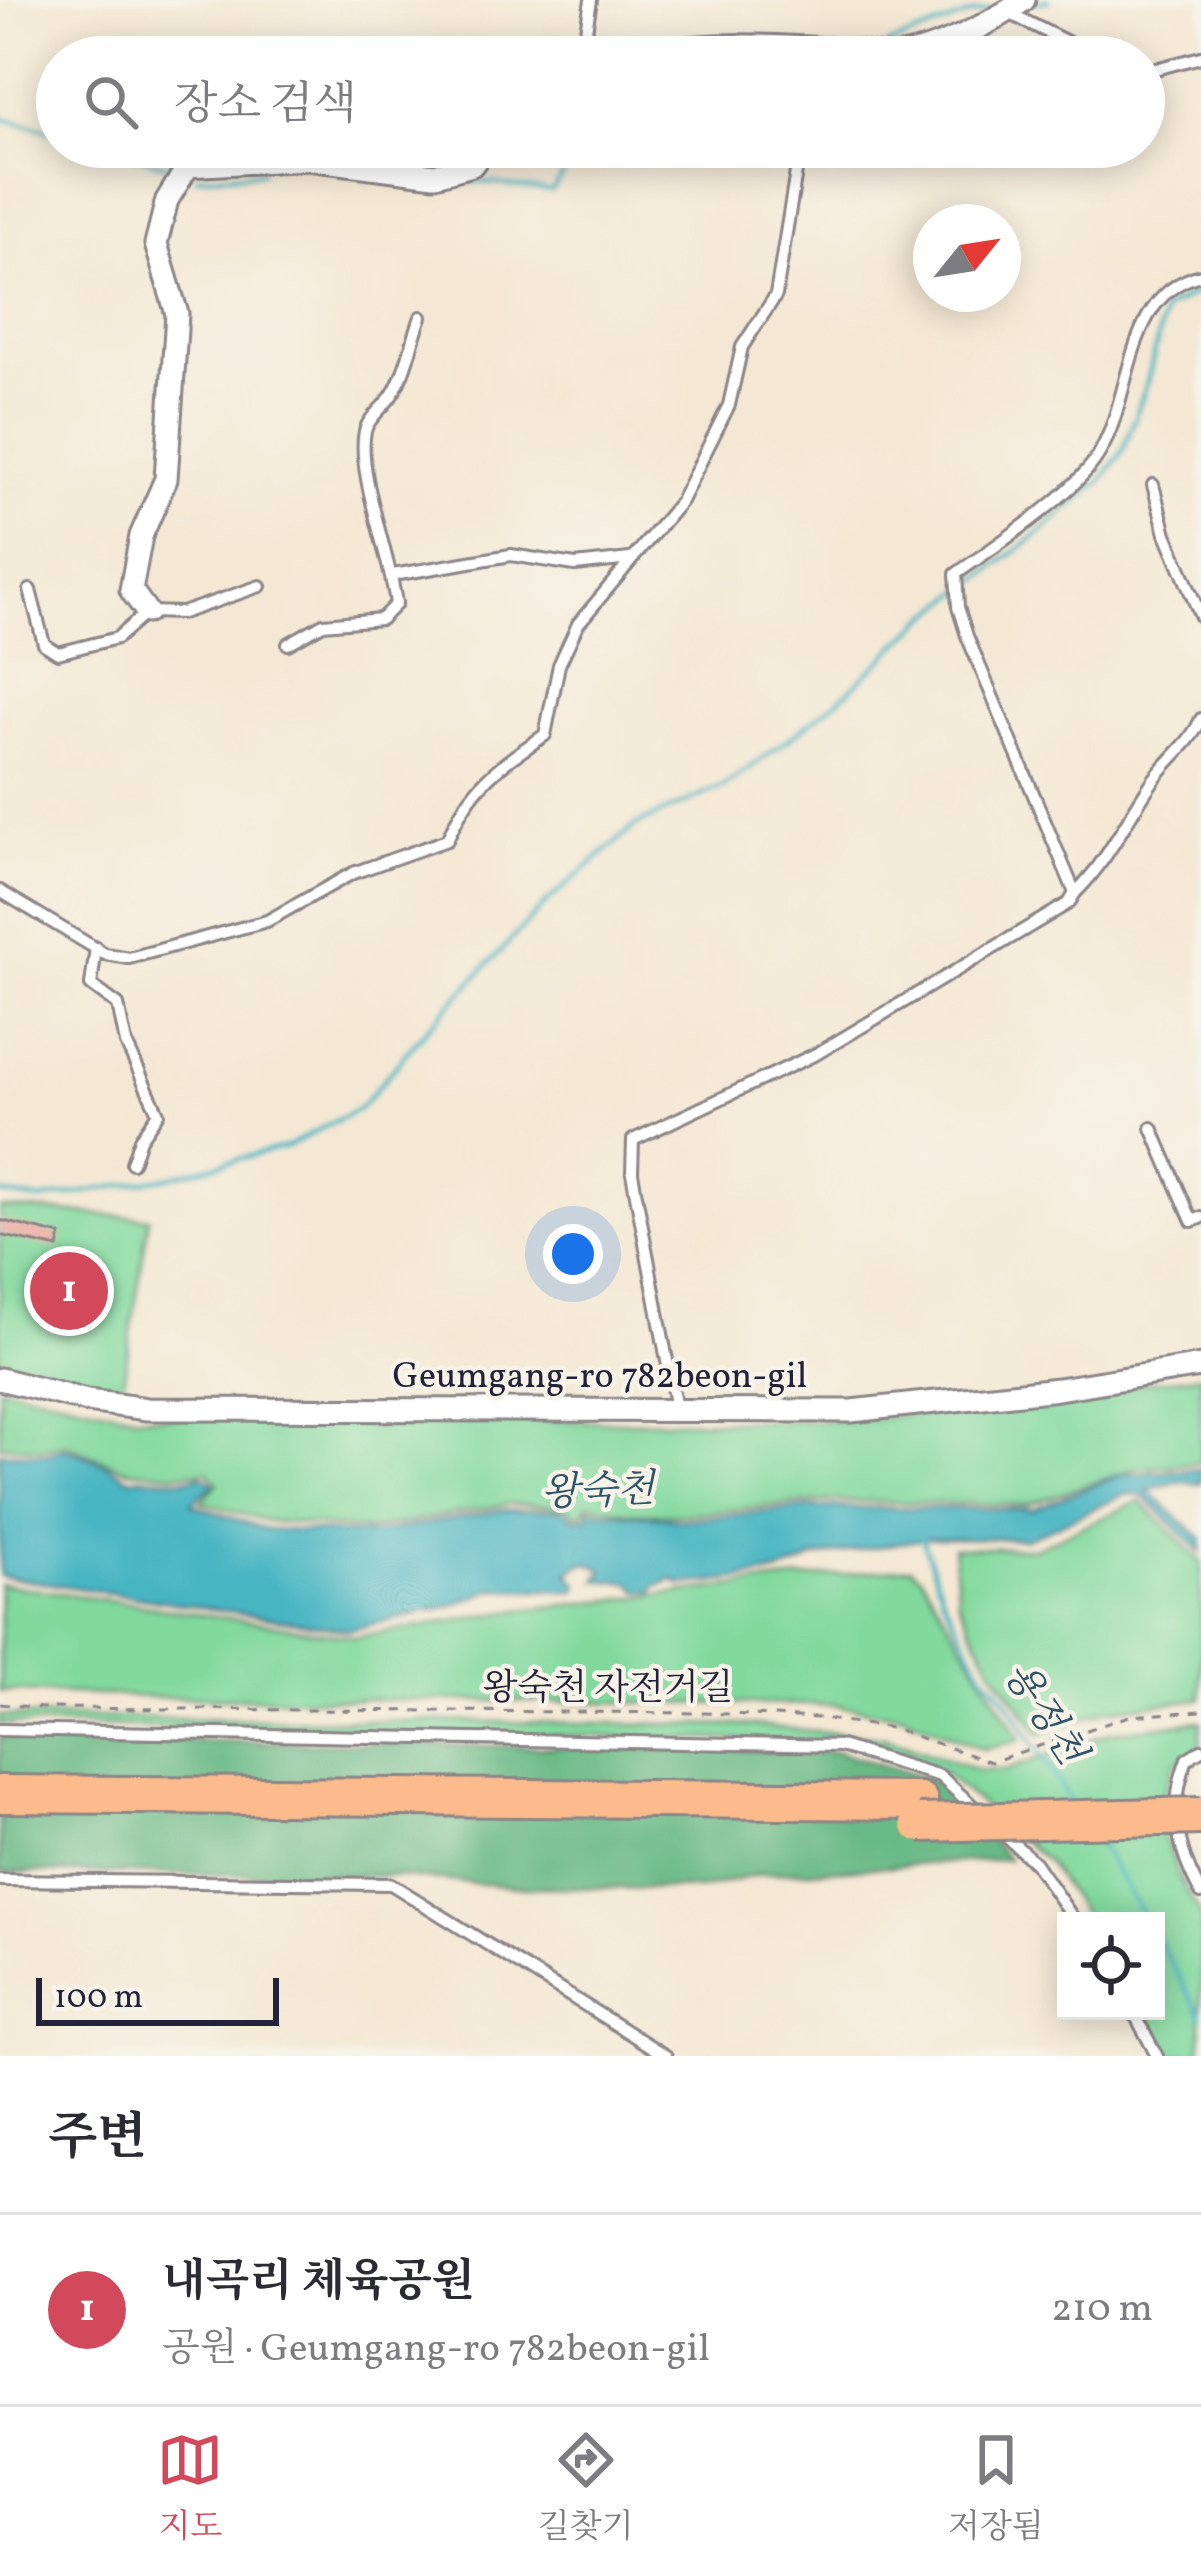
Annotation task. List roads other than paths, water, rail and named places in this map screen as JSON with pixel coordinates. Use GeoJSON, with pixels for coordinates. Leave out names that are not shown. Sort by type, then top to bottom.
{"type":"FeatureCollection","features":[{"type":"Feature","properties":{"kind":"highway"},"geometry":{"type":"LineString","coordinates":[[0,1794],[1201,1816]]}},
{"type":"Feature","properties":{"kind":"highway"},"geometry":{"type":"LineString","coordinates":[[0,1816],[919,1812],[1201,1794]]}},
{"type":"Feature","properties":{"kind":"street"},"geometry":{"type":"LineString","coordinates":[[958,36],[989,25],[1015,6]]}},
{"type":"Feature","properties":{"kind":"street"},"geometry":{"type":"LineString","coordinates":[[147,612],[130,590],[141,536],[166,479],[177,314],[156,244],[167,200],[187,168]]}},
{"type":"Feature","properties":{"kind":"street"},"geometry":{"type":"LineString","coordinates":[[376,168],[435,175],[461,168]]}},
{"type":"Feature","properties":{"kind":"street","name":"Geumgang-ro 782beon-gil"},"geometry":{"type":"LineString","coordinates":[[0,1379],[87,1401],[147,1409],[851,1412],[1058,1389],[1201,1366]]}},
{"type":"Feature","properties":{"kind":"lane"},"geometry":{"type":"LineString","coordinates":[[585,36],[591,0]]}},
{"type":"Feature","properties":{"kind":"lane"},"geometry":{"type":"LineString","coordinates":[[1015,6],[1063,36]]}},
{"type":"Feature","properties":{"kind":"lane"},"geometry":{"type":"LineString","coordinates":[[1165,66],[1201,58]]}},
{"type":"Feature","properties":{"kind":"lane"},"geometry":{"type":"LineString","coordinates":[[0,891],[96,948],[129,958],[267,921],[353,873],[447,840],[462,807],[484,777],[545,735],[559,665],[578,624],[681,501],[728,405],[742,347],[776,295],[797,168]]}},
{"type":"Feature","properties":{"kind":"lane"},"geometry":{"type":"LineString","coordinates":[[1075,892],[967,636],[958,607],[956,574],[1033,518],[1095,462],[1144,326],[1166,289],[1201,274]]}},
{"type":"Feature","properties":{"kind":"lane"},"geometry":{"type":"LineString","coordinates":[[288,644],[322,624],[381,619],[396,604],[393,575],[374,509],[365,428],[394,392],[421,317]]}},
{"type":"Feature","properties":{"kind":"lane"},"geometry":{"type":"LineString","coordinates":[[1153,485],[1166,534],[1201,617]]}},
{"type":"Feature","properties":{"kind":"lane"},"geometry":{"type":"LineString","coordinates":[[393,575],[511,554],[575,565],[630,559]]}},
{"type":"Feature","properties":{"kind":"lane"},"geometry":{"type":"LineString","coordinates":[[30,590],[44,644],[58,653],[117,638],[147,612],[182,613],[260,586]]}},
{"type":"Feature","properties":{"kind":"lane"},"geometry":{"type":"LineString","coordinates":[[677,1412],[632,1173],[633,1140],[818,1053],[1069,903],[1100,868],[1156,776],[1195,734],[1201,719]]}},
{"type":"Feature","properties":{"kind":"lane"},"geometry":{"type":"LineString","coordinates":[[96,948],[92,985],[118,1005],[126,1043],[158,1113],[140,1139],[132,1163]]}},
{"type":"Feature","properties":{"kind":"lane"},"geometry":{"type":"LineString","coordinates":[[1151,1128],[1192,1221],[1201,1218]]}},
{"type":"Feature","properties":{"kind":"lane"},"geometry":{"type":"LineString","coordinates":[[0,1730],[841,1746],[940,1776],[1034,1864],[1069,1912]]}},
{"type":"Feature","properties":{"kind":"lane"},"geometry":{"type":"LineString","coordinates":[[1201,1750],[1187,1759],[1175,1804],[1184,1856],[1201,1894]]}},
{"type":"Feature","properties":{"kind":"lane"},"geometry":{"type":"LineString","coordinates":[[0,1880],[391,1884],[666,2056]]}},
{"type":"Feature","properties":{"kind":"lane"},"geometry":{"type":"LineString","coordinates":[[1138,2020],[1157,2056]]}},
{"type":"Feature","properties":{"kind":"water"},"geometry":{"type":"Polygon","coordinates":[[[64,1448],[129,1478],[201,1475],[215,1484],[191,1504],[266,1529],[370,1534],[501,1510],[563,1509],[573,1518],[588,1518],[589,1509],[681,1520],[810,1507],[1033,1509],[1121,1475],[1201,1469],[1201,1484],[1176,1482],[1148,1490],[1201,1539],[1201,1552],[1142,1495],[1127,1494],[1026,1539],[929,1538],[813,1558],[748,1578],[679,1585],[674,1579],[655,1587],[654,1592],[639,1591],[631,1583],[597,1580],[603,1569],[585,1562],[568,1573],[579,1584],[576,1591],[494,1589],[451,1606],[349,1630],[0,1576],[0,1452],[47,1454],[64,1448]]]}},
{"type":"Feature","properties":{"kind":"waterway"},"geometry":{"type":"LineString","coordinates":[[1039,2],[1048,0]]}},
{"type":"Feature","properties":{"kind":"waterway"},"geometry":{"type":"LineString","coordinates":[[912,36],[992,10]]}},
{"type":"Feature","properties":{"kind":"waterway"},"geometry":{"type":"LineString","coordinates":[[0,118],[36,127]]}},
{"type":"Feature","properties":{"kind":"waterway"},"geometry":{"type":"LineString","coordinates":[[458,179],[552,191],[563,168]]}},
{"type":"Feature","properties":{"kind":"waterway"},"geometry":{"type":"LineString","coordinates":[[197,177],[262,172]]}},
{"type":"Feature","properties":{"kind":"waterway"},"geometry":{"type":"LineString","coordinates":[[0,1194],[40,1200],[164,1178],[286,1147],[360,1108],[423,1033],[546,903],[636,825],[726,785],[784,743],[841,698],[926,618],[1101,481],[1123,451],[1146,386],[1165,309],[1201,290]]}},
{"type":"Feature","properties":{"kind":"waterway","name":"용정천"},"geometry":{"type":"LineString","coordinates":[[921,1535],[942,1595],[983,1673],[1003,1695],[1073,1805]]}},
{"type":"Feature","properties":{"kind":"waterway","name":"용정천"},"geometry":{"type":"LineString","coordinates":[[1093,1834],[1141,1912]]}},
{"type":"Feature","properties":{"kind":"waterway","name":"용정천"},"geometry":{"type":"LineString","coordinates":[[1165,1952],[1201,2015]]}},
{"type":"Feature","properties":{"kind":"place","name":"내곡리 체육공원"},"geometry":{"type":"Point","coordinates":[69,1291]}},
{"type":"Feature","properties":{"kind":"water label","name":"왕숙천"},"geometry":{"type":"Point","coordinates":[598,1493]}}]}
